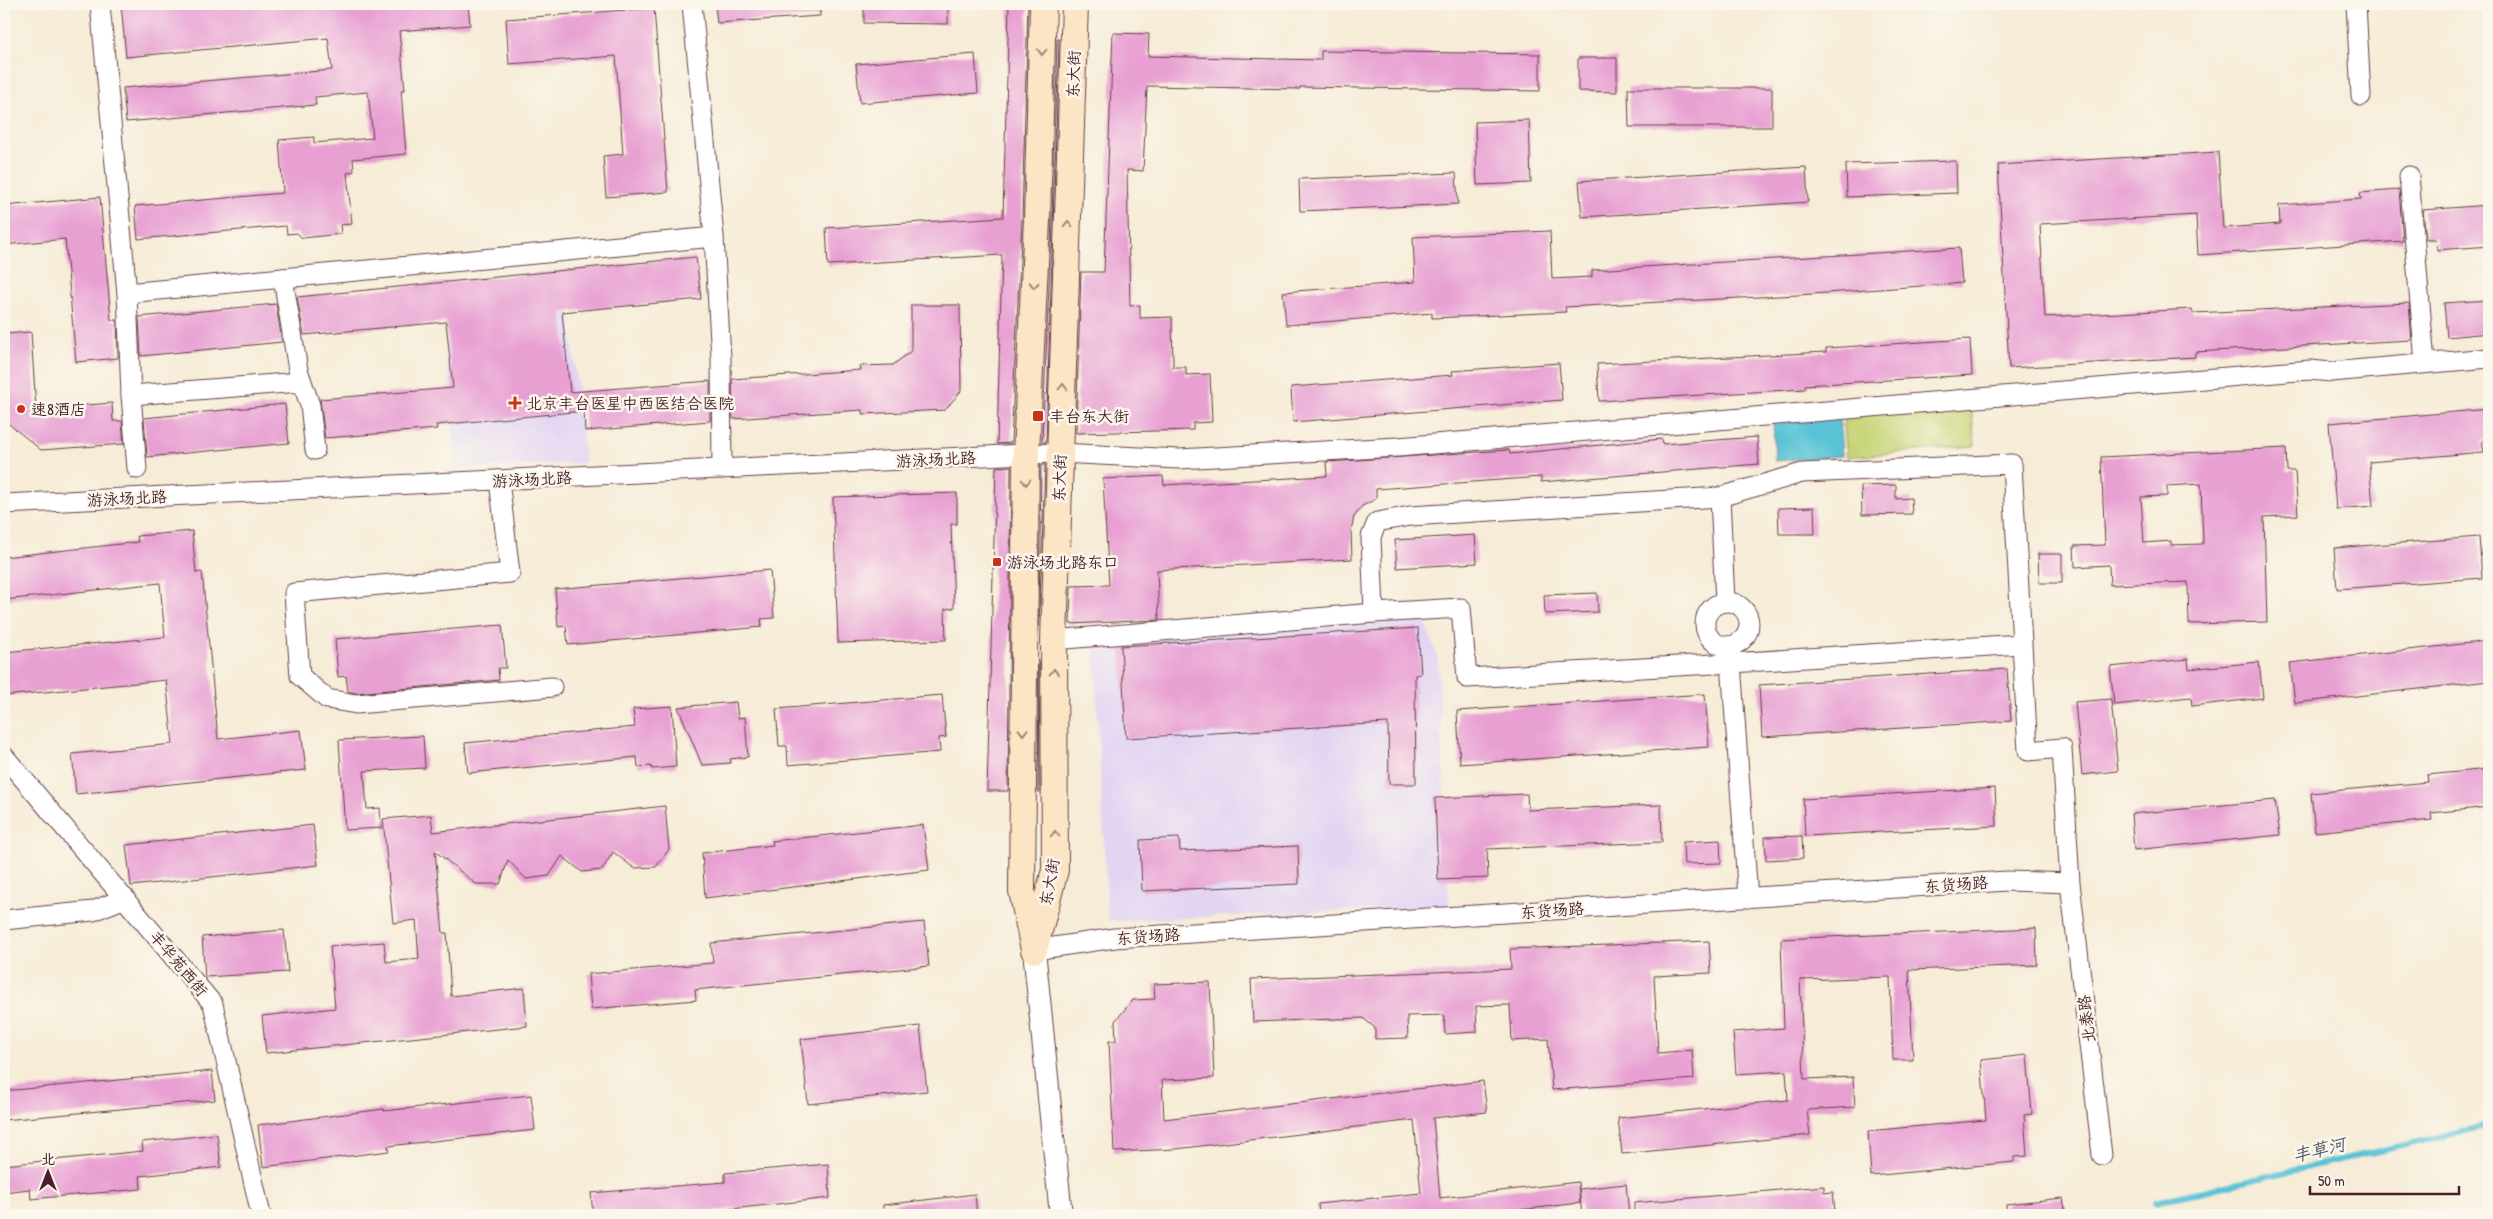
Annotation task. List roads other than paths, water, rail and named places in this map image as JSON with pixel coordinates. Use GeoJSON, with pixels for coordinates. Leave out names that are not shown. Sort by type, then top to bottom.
{"type":"FeatureCollection","features":[{"type":"Feature","properties":{"kind":"main road","name":"东大街"},"geometry":{"type":"LineString","coordinates":[[1034,950],[1022,891],[1026,454],[1037,220],[1043,4]]}},
{"type":"Feature","properties":{"kind":"main road","name":"东大街"},"geometry":{"type":"LineString","coordinates":[[1034,950],[1055,870],[1054,640],[1075,4]]}},
{"type":"Feature","properties":{"kind":"street"},"geometry":{"type":"LineString","coordinates":[[100,4],[126,293],[131,395],[138,469]]}},
{"type":"Feature","properties":{"kind":"street"},"geometry":{"type":"LineString","coordinates":[[692,4],[714,237],[721,358],[722,469]]}},
{"type":"Feature","properties":{"kind":"street"},"geometry":{"type":"LineString","coordinates":[[2356,4],[2361,96]]}},
{"type":"Feature","properties":{"kind":"street"},"geometry":{"type":"LineString","coordinates":[[2409,176],[2426,363]]}},
{"type":"Feature","properties":{"kind":"street"},"geometry":{"type":"LineString","coordinates":[[126,293],[714,237]]}},
{"type":"Feature","properties":{"kind":"street"},"geometry":{"type":"LineString","coordinates":[[283,278],[301,382],[310,405],[315,450]]}},
{"type":"Feature","properties":{"kind":"street","name":"游泳场北路"},"geometry":{"type":"LineString","coordinates":[[4,504],[1026,454],[1060,453],[1179,459],[1398,447],[2033,393],[2489,358]]}},
{"type":"Feature","properties":{"kind":"street"},"geometry":{"type":"LineString","coordinates":[[131,395],[301,382]]}},
{"type":"Feature","properties":{"kind":"street"},"geometry":{"type":"LineString","coordinates":[[1054,640],[1374,613],[1461,608],[1467,678],[1730,655],[2021,644],[2012,464],[1802,473],[1720,497],[1410,516],[1377,522],[1371,537],[1374,613]]}},
{"type":"Feature","properties":{"kind":"street"},"geometry":{"type":"LineString","coordinates":[[499,480],[510,573],[294,593],[300,676],[327,700],[356,704],[552,687]]}},
{"type":"Feature","properties":{"kind":"street"},"geometry":{"type":"LineString","coordinates":[[1720,497],[1725,602]]}},
{"type":"Feature","properties":{"kind":"street"},"geometry":{"type":"LineString","coordinates":[[1730,655],[1746,636],[1750,620],[1742,607],[1736,603],[1725,602],[1714,605],[1709,610],[1704,623],[1705,630],[1713,641],[1730,655],[1748,898]]}},
{"type":"Feature","properties":{"kind":"street","name":"北泰路"},"geometry":{"type":"LineString","coordinates":[[2021,644],[2028,751],[2062,748],[2070,883],[2102,1155]]}},
{"type":"Feature","properties":{"kind":"street","name":"丰华苑西街"},"geometry":{"type":"LineString","coordinates":[[4,756],[213,1004],[260,1215]]}},
{"type":"Feature","properties":{"kind":"street","name":"东货场路"},"geometry":{"type":"LineString","coordinates":[[1034,950],[1115,938],[2008,881],[2070,883]]}},
{"type":"Feature","properties":{"kind":"street"},"geometry":{"type":"LineString","coordinates":[[4,920],[93,911],[125,898]]}},
{"type":"Feature","properties":{"kind":"street","name":"东大街"},"geometry":{"type":"LineString","coordinates":[[1034,950],[1061,1215]]}},
{"type":"Feature","properties":{"kind":"water"},"geometry":{"type":"Polygon","coordinates":[[[1839,415],[1842,456],[1775,461],[1773,419],[1839,415]]]}},
{"type":"Feature","properties":{"kind":"waterway","name":"丰草河"},"geometry":{"type":"LineString","coordinates":[[2155,1202],[2489,1126]]}},
{"type":"Feature","properties":{"kind":"place","name":"北京丰台医星中西医结合医院"},"geometry":{"type":"Point","coordinates":[515,403]}},
{"type":"Feature","properties":{"kind":"place","name":"速8酒店"},"geometry":{"type":"Point","coordinates":[21,409]}},
{"type":"Feature","properties":{"kind":"place","name":"丰台东大街"},"geometry":{"type":"Point","coordinates":[1038,416]}},
{"type":"Feature","properties":{"kind":"place","name":"游泳场北路东口"},"geometry":{"type":"Point","coordinates":[997,562]}}]}
